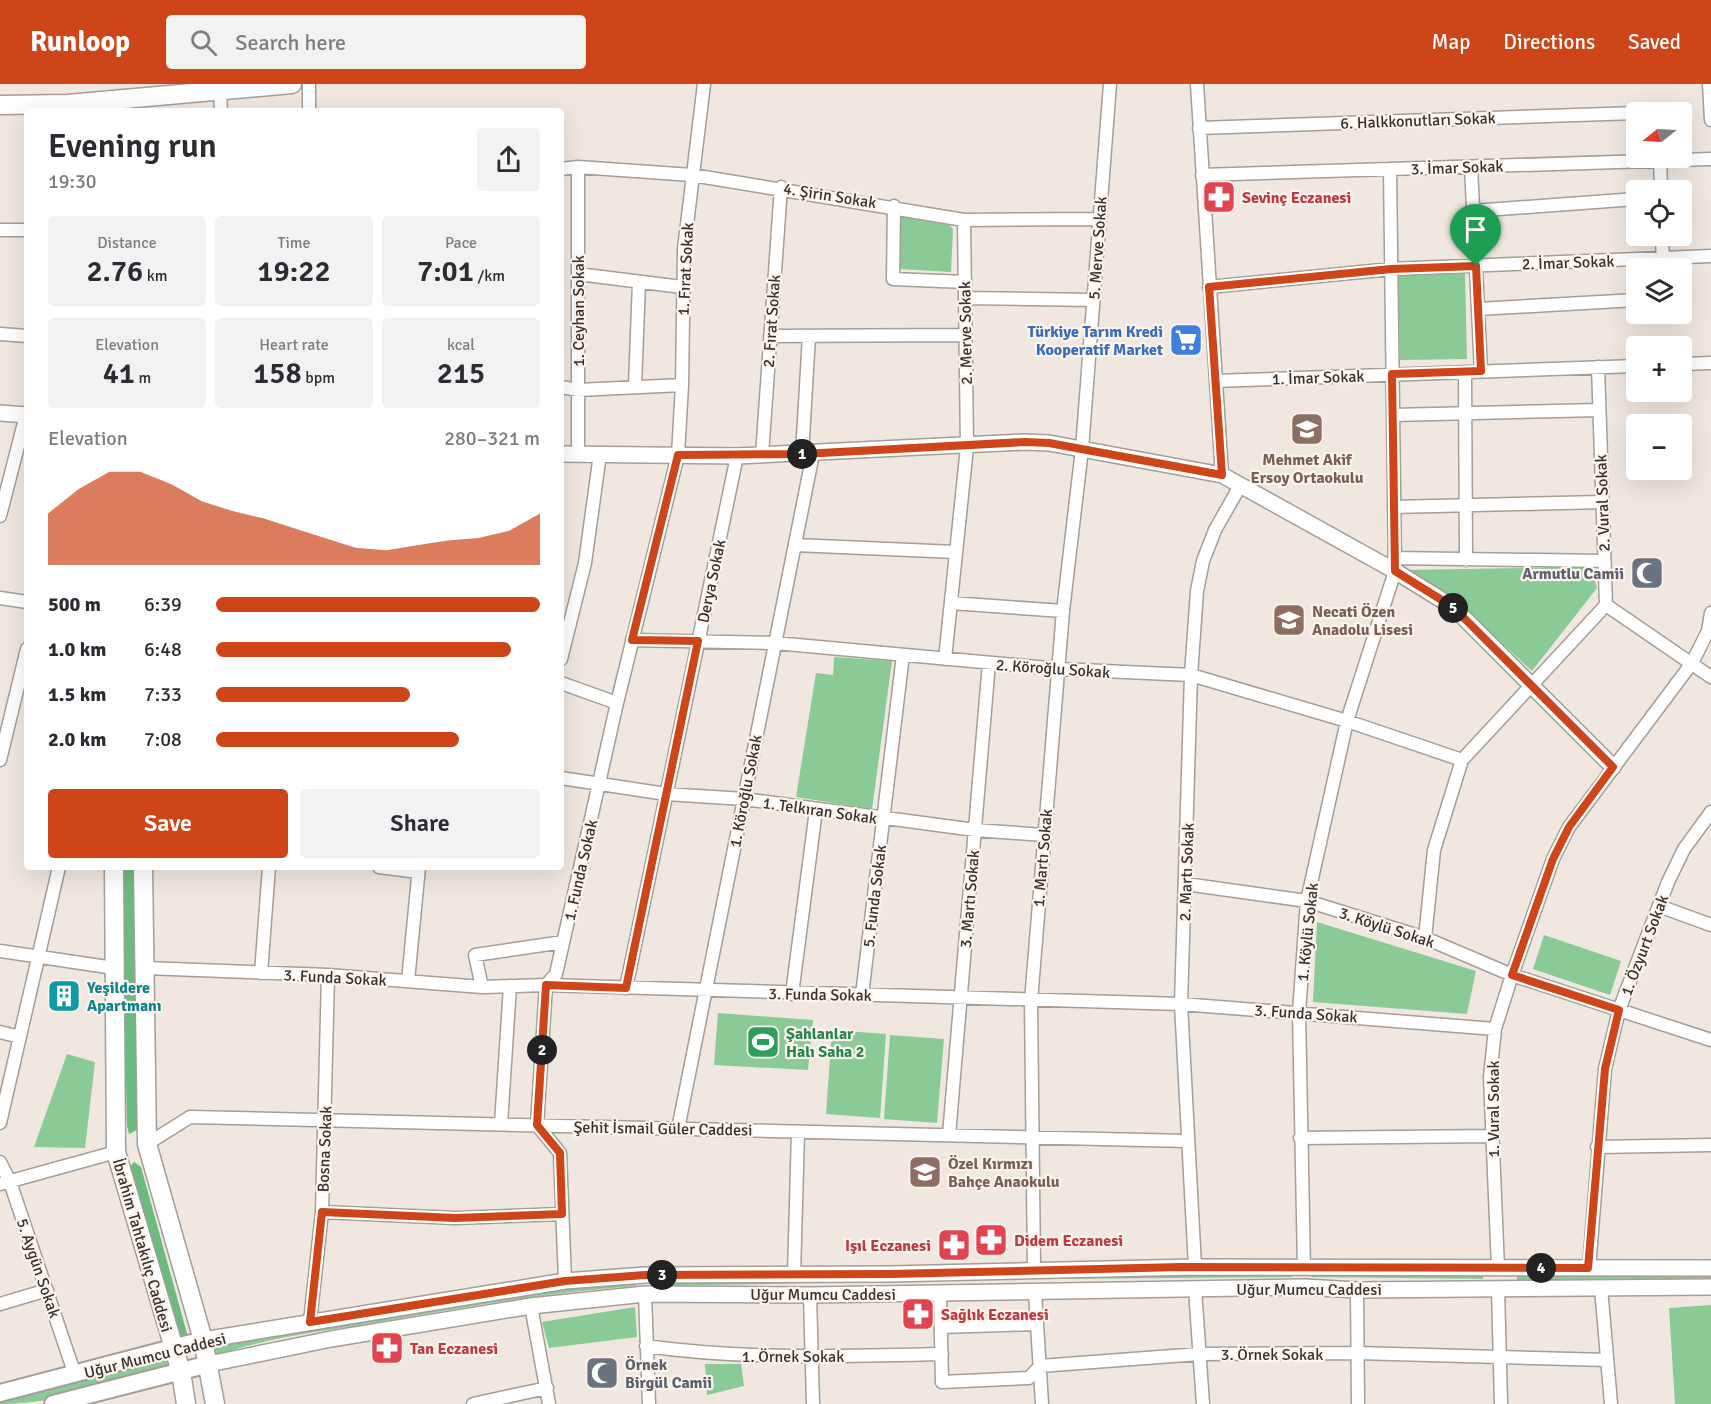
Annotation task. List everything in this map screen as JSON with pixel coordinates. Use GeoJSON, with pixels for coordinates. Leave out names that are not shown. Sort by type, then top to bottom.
{"type":"FeatureCollection","features":[{"type":"Feature","properties":{"kind":"main road"},"geometry":{"type":"LineString","coordinates":[[0,105],[220,92],[292,84]]}},
{"type":"Feature","properties":{"kind":"main road","name":"İbrahim Tahtakılıç Caddesi"},"geometry":{"type":"LineString","coordinates":[[114,870],[116,1152],[181,1372],[186,1404]]}},
{"type":"Feature","properties":{"kind":"main road","name":"İbrahim Tahtakılıç Caddesi"},"geometry":{"type":"LineString","coordinates":[[143,870],[147,1144],[209,1365],[215,1404]]}},
{"type":"Feature","properties":{"kind":"main road"},"geometry":{"type":"LineString","coordinates":[[116,1152],[147,1144]]}},
{"type":"Feature","properties":{"kind":"main road","name":"Uğur Mumcu Caddesi"},"geometry":{"type":"LineString","coordinates":[[0,1394],[202,1340]]}},
{"type":"Feature","properties":{"kind":"main road","name":"Uğur Mumcu Caddesi"},"geometry":{"type":"LineString","coordinates":[[53,1404],[108,1398],[181,1372],[209,1365]]}},
{"type":"Feature","properties":{"kind":"street"},"geometry":{"type":"LineString","coordinates":[[309,84],[309,108]]}},
{"type":"Feature","properties":{"kind":"street","name":"1. Fırat Sokak"},"geometry":{"type":"LineString","coordinates":[[678,455],[682,385],[682,288],[692,175],[704,84]]}},
{"type":"Feature","properties":{"kind":"street","name":"5. Merve Sokak"},"geometry":{"type":"LineString","coordinates":[[1082,449],[1110,84]]}},
{"type":"Feature","properties":{"kind":"street"},"geometry":{"type":"LineString","coordinates":[[1197,84],[1222,475]]}},
{"type":"Feature","properties":{"kind":"street"},"geometry":{"type":"LineString","coordinates":[[1709,84],[1711,120]]}},
{"type":"Feature","properties":{"kind":"street"},"geometry":{"type":"LineString","coordinates":[[220,92],[221,108]]}},
{"type":"Feature","properties":{"kind":"street","name":"6. Halkkonutları Sokak"},"geometry":{"type":"LineString","coordinates":[[1199,128],[1626,112]]}},
{"type":"Feature","properties":{"kind":"street","name":"3. İmar Sokak"},"geometry":{"type":"LineString","coordinates":[[1692,159],[1711,159]]}},
{"type":"Feature","properties":{"kind":"street","name":"3. İmar Sokak"},"geometry":{"type":"LineString","coordinates":[[1202,175],[1626,160]]}},
{"type":"Feature","properties":{"kind":"street","name":"4. Şirin Sokak"},"geometry":{"type":"LineString","coordinates":[[564,169],[578,167],[692,175],[781,187],[964,220],[1099,219]]}},
{"type":"Feature","properties":{"kind":"street","name":"1. Ceyhan Sokak"},"geometry":{"type":"LineString","coordinates":[[578,167],[578,454]]}},
{"type":"Feature","properties":{"kind":"street"},"geometry":{"type":"LineString","coordinates":[[1471,167],[1481,371]]}},
{"type":"Feature","properties":{"kind":"street","name":"1. Köylü Sokak"},"geometry":{"type":"LineString","coordinates":[[1304,1268],[1299,1012],[1307,902],[1347,721],[1395,564],[1390,169]]}},
{"type":"Feature","properties":{"kind":"street","name":"2. Fırat Sokak"},"geometry":{"type":"LineString","coordinates":[[762,455],[781,187]]}},
{"type":"Feature","properties":{"kind":"street"},"geometry":{"type":"LineString","coordinates":[[1473,211],[1626,200]]}},
{"type":"Feature","properties":{"kind":"street"},"geometry":{"type":"LineString","coordinates":[[894,206],[893,279],[965,282]]}},
{"type":"Feature","properties":{"kind":"street","name":"2. Merve Sokak"},"geometry":{"type":"LineString","coordinates":[[945,659],[967,447],[964,220]]}},
{"type":"Feature","properties":{"kind":"street"},"geometry":{"type":"LineString","coordinates":[[0,230],[24,230]]}},
{"type":"Feature","properties":{"kind":"street","name":"2. İmar Sokak"},"geometry":{"type":"LineString","coordinates":[[1692,259],[1711,256]]}},
{"type":"Feature","properties":{"kind":"street","name":"2. İmar Sokak"},"geometry":{"type":"LineString","coordinates":[[1209,287],[1391,269],[1626,264]]}},
{"type":"Feature","properties":{"kind":"street"},"geometry":{"type":"LineString","coordinates":[[578,274],[682,288]]}},
{"type":"Feature","properties":{"kind":"street"},"geometry":{"type":"LineString","coordinates":[[635,386],[639,282]]}},
{"type":"Feature","properties":{"kind":"street"},"geometry":{"type":"LineString","coordinates":[[965,298],[1093,300]]}},
{"type":"Feature","properties":{"kind":"street"},"geometry":{"type":"LineString","coordinates":[[1478,309],[1626,301]]}},
{"type":"Feature","properties":{"kind":"street"},"geometry":{"type":"LineString","coordinates":[[0,334],[24,336]]}},
{"type":"Feature","properties":{"kind":"street"},"geometry":{"type":"LineString","coordinates":[[770,336],[965,335]]}},
{"type":"Feature","properties":{"kind":"street","name":"1. Köroğlu Sokak"},"geometry":{"type":"LineString","coordinates":[[678,1129],[795,545],[808,454],[808,336]]}},
{"type":"Feature","properties":{"kind":"street"},"geometry":{"type":"LineString","coordinates":[[1692,364],[1711,363]]}},
{"type":"Feature","properties":{"kind":"street","name":"1. İmar Sokak"},"geometry":{"type":"LineString","coordinates":[[1216,381],[1626,366]]}},
{"type":"Feature","properties":{"kind":"street","name":"2. Vural Sokak"},"geometry":{"type":"LineString","coordinates":[[1598,367],[1605,605]]}},
{"type":"Feature","properties":{"kind":"street"},"geometry":{"type":"LineString","coordinates":[[1464,372],[1466,560]]}},
{"type":"Feature","properties":{"kind":"street"},"geometry":{"type":"LineString","coordinates":[[564,388],[578,390],[682,385]]}},
{"type":"Feature","properties":{"kind":"street"},"geometry":{"type":"LineString","coordinates":[[1393,415],[1599,410]]}},
{"type":"Feature","properties":{"kind":"street"},"geometry":{"type":"LineString","coordinates":[[0,413],[24,415]]}},
{"type":"Feature","properties":{"kind":"street"},"geometry":{"type":"LineString","coordinates":[[0,516],[24,426]]}},
{"type":"Feature","properties":{"kind":"street"},"geometry":{"type":"LineString","coordinates":[[564,454],[737,456],[967,447],[1025,442],[1082,449],[1222,475],[1395,564],[1453,607],[1613,767]]}},
{"type":"Feature","properties":{"kind":"street","name":"1. Martı Sokak"},"geometry":{"type":"LineString","coordinates":[[1034,1269],[1031,1001],[1063,611],[1082,449]]}},
{"type":"Feature","properties":{"kind":"street"},"geometry":{"type":"LineString","coordinates":[[564,647],[585,563],[600,454]]}},
{"type":"Feature","properties":{"kind":"street","name":"1. Funda Sokak"},"geometry":{"type":"LineString","coordinates":[[537,1125],[546,985],[556,974],[617,703],[678,455]]}},
{"type":"Feature","properties":{"kind":"street","name":"Derya Sokak"},"geometry":{"type":"LineString","coordinates":[[626,988],[737,456]]}},
{"type":"Feature","properties":{"kind":"street","name":"2. Martı Sokak"},"geometry":{"type":"LineString","coordinates":[[1195,1267],[1181,1004],[1191,675],[1197,591],[1203,561],[1215,530],[1240,486]]}},
{"type":"Feature","properties":{"kind":"street"},"geometry":{"type":"LineString","coordinates":[[1394,507],[1602,502]]}},
{"type":"Feature","properties":{"kind":"street"},"geometry":{"type":"LineString","coordinates":[[795,545],[956,552]]}},
{"type":"Feature","properties":{"kind":"street"},"geometry":{"type":"LineString","coordinates":[[1395,564],[1466,560],[1604,561]]}},
{"type":"Feature","properties":{"kind":"street"},"geometry":{"type":"LineString","coordinates":[[0,598],[24,602]]}},
{"type":"Feature","properties":{"kind":"street"},"geometry":{"type":"LineString","coordinates":[[951,603],[1063,611]]}},
{"type":"Feature","properties":{"kind":"street"},"geometry":{"type":"LineString","coordinates":[[1425,938],[1434,849],[1462,760],[1605,605],[1711,677]]}},
{"type":"Feature","properties":{"kind":"street","name":"1. Vural Sokak"},"geometry":{"type":"LineString","coordinates":[[1498,1268],[1490,1077],[1495,1029],[1512,975],[1553,859],[1569,827],[1692,663],[1707,631],[1711,613]]}},
{"type":"Feature","properties":{"kind":"street","name":"2. Köroğlu Sokak"},"geometry":{"type":"LineString","coordinates":[[632,640],[775,643],[1059,669],[1191,675],[1347,721],[1462,760]]}},
{"type":"Feature","properties":{"kind":"street","name":"5. Funda Sokak"},"geometry":{"type":"LineString","coordinates":[[862,994],[903,655]]}},
{"type":"Feature","properties":{"kind":"street"},"geometry":{"type":"LineString","coordinates":[[0,760],[24,660]]}},
{"type":"Feature","properties":{"kind":"street","name":"3. Martı Sokak"},"geometry":{"type":"LineString","coordinates":[[949,1136],[989,663]]}},
{"type":"Feature","properties":{"kind":"street"},"geometry":{"type":"LineString","coordinates":[[564,684],[617,703]]}},
{"type":"Feature","properties":{"kind":"street","name":"1. Telkıran Sokak"},"geometry":{"type":"LineString","coordinates":[[564,778],[666,794],[744,800],[883,820],[1044,835]]}},
{"type":"Feature","properties":{"kind":"street"},"geometry":{"type":"LineString","coordinates":[[792,994],[816,810]]}},
{"type":"Feature","properties":{"kind":"street","name":"1. Özyurt Sokak"},"geometry":{"type":"LineString","coordinates":[[1588,1268],[1605,1069],[1619,1010],[1659,906],[1684,849],[1711,812]]}},
{"type":"Feature","properties":{"kind":"street"},"geometry":{"type":"LineString","coordinates":[[0,1123],[58,870]]}},
{"type":"Feature","properties":{"kind":"street"},"geometry":{"type":"LineString","coordinates":[[261,973],[269,870]]}},
{"type":"Feature","properties":{"kind":"street"},"geometry":{"type":"LineString","coordinates":[[408,981],[419,870]]}},
{"type":"Feature","properties":{"kind":"street","name":"3. Köylü Sokak"},"geometry":{"type":"LineString","coordinates":[[1186,884],[1307,902],[1425,938],[1512,975],[1711,1040]]}},
{"type":"Feature","properties":{"kind":"street"},"geometry":{"type":"LineString","coordinates":[[1659,906],[1711,925]]}},
{"type":"Feature","properties":{"kind":"street"},"geometry":{"type":"LineString","coordinates":[[482,987],[475,955],[563,942]]}},
{"type":"Feature","properties":{"kind":"street"},"geometry":{"type":"LineString","coordinates":[[0,951],[114,968]]}},
{"type":"Feature","properties":{"kind":"street","name":"3. Funda Sokak"},"geometry":{"type":"LineString","coordinates":[[145,968],[328,975],[482,987],[546,985],[1181,1004],[1495,1029]]}},
{"type":"Feature","properties":{"kind":"street","name":"Bosna Sokak"},"geometry":{"type":"LineString","coordinates":[[310,1322],[322,1212],[328,975]]}},
{"type":"Feature","properties":{"kind":"street"},"geometry":{"type":"LineString","coordinates":[[501,1124],[510,986]]}},
{"type":"Feature","properties":{"kind":"street"},"geometry":{"type":"LineString","coordinates":[[0,1032],[20,1037]]}},
{"type":"Feature","properties":{"kind":"street","name":"Şehit İsmail Güler Caddesi"},"geometry":{"type":"LineString","coordinates":[[147,1144],[190,1117],[1187,1142]]}},
{"type":"Feature","properties":{"kind":"street"},"geometry":{"type":"LineString","coordinates":[[537,1125],[560,1153],[565,1281]]}},
{"type":"Feature","properties":{"kind":"street"},"geometry":{"type":"LineString","coordinates":[[794,1275],[798,1132]]}},
{"type":"Feature","properties":{"kind":"street"},"geometry":{"type":"LineString","coordinates":[[1300,1138],[1491,1136]]}},
{"type":"Feature","properties":{"kind":"street"},"geometry":{"type":"LineString","coordinates":[[1598,1147],[1711,1145]]}},
{"type":"Feature","properties":{"kind":"street"},"geometry":{"type":"LineString","coordinates":[[5,1183],[116,1152]]}},
{"type":"Feature","properties":{"kind":"street","name":"5. Aygün Sokak"},"geometry":{"type":"LineString","coordinates":[[0,1162],[5,1183],[47,1290],[75,1375]]}},
{"type":"Feature","properties":{"kind":"street"},"geometry":{"type":"LineString","coordinates":[[322,1212],[455,1218],[562,1214]]}},
{"type":"Feature","properties":{"kind":"street","name":"Uğur Mumcu Caddesi"},"geometry":{"type":"LineString","coordinates":[[202,1340],[565,1281],[645,1275],[794,1275],[1195,1267],[1711,1268]]}},
{"type":"Feature","properties":{"kind":"street"},"geometry":{"type":"LineString","coordinates":[[1304,1268],[1305,1287]]}},
{"type":"Feature","properties":{"kind":"street"},"geometry":{"type":"LineString","coordinates":[[1498,1268],[1501,1404]]}},
{"type":"Feature","properties":{"kind":"street"},"geometry":{"type":"LineString","coordinates":[[1034,1269],[1042,1404]]}},
{"type":"Feature","properties":{"kind":"street"},"geometry":{"type":"LineString","coordinates":[[645,1275],[649,1404]]}},
{"type":"Feature","properties":{"kind":"street","name":"Uğur Mumcu Caddesi"},"geometry":{"type":"LineString","coordinates":[[209,1365],[331,1339],[531,1306],[645,1294],[940,1294],[1305,1287],[1357,1290],[1711,1287]]}},
{"type":"Feature","properties":{"kind":"street"},"geometry":{"type":"LineString","coordinates":[[1601,1288],[1611,1404]]}},
{"type":"Feature","properties":{"kind":"street"},"geometry":{"type":"LineString","coordinates":[[1195,1289],[1203,1404]]}},
{"type":"Feature","properties":{"kind":"street"},"geometry":{"type":"LineString","coordinates":[[0,1304],[47,1290]]}},
{"type":"Feature","properties":{"kind":"street"},"geometry":{"type":"LineString","coordinates":[[1357,1290],[1358,1404]]}},
{"type":"Feature","properties":{"kind":"street"},"geometry":{"type":"LineString","coordinates":[[940,1294],[942,1354]]}},
{"type":"Feature","properties":{"kind":"street"},"geometry":{"type":"LineString","coordinates":[[810,1295],[813,1404]]}},
{"type":"Feature","properties":{"kind":"street"},"geometry":{"type":"LineString","coordinates":[[531,1306],[549,1404]]}},
{"type":"Feature","properties":{"kind":"street"},"geometry":{"type":"LineString","coordinates":[[941,1327],[1037,1324]]}},
{"type":"Feature","properties":{"kind":"street","name":"1. Örnek Sokak"},"geometry":{"type":"LineString","coordinates":[[646,1346],[708,1355],[810,1357],[942,1354]]}},
{"type":"Feature","properties":{"kind":"street","name":"3. Örnek Sokak"},"geometry":{"type":"LineString","coordinates":[[942,1354],[942,1382],[1029,1378],[1040,1366],[1199,1354],[1357,1353],[1607,1360]]}},
{"type":"Feature","properties":{"kind":"street"},"geometry":{"type":"LineString","coordinates":[[473,1404],[546,1388]]}},
{"type":"Feature","properties":{"kind":"green space"},"geometry":{"type":"Polygon","coordinates":[[[899,216],[946,222],[953,229],[951,272],[899,269],[899,216]]]}},
{"type":"Feature","properties":{"kind":"green space"},"geometry":{"type":"Polygon","coordinates":[[[1465,273],[1467,359],[1400,360],[1398,275],[1465,273]]]}},
{"type":"Feature","properties":{"kind":"green space"},"geometry":{"type":"Polygon","coordinates":[[[1582,567],[1593,575],[1597,588],[1532,671],[1449,594],[1402,570],[1582,567]]]}},
{"type":"Feature","properties":{"kind":"green space"},"geometry":{"type":"Polygon","coordinates":[[[834,657],[892,661],[872,809],[796,797],[816,673],[833,675],[834,657]]]}},
{"type":"Feature","properties":{"kind":"green space"},"geometry":{"type":"Polygon","coordinates":[[[121,870],[134,870],[139,1129],[129,1134],[121,870]]]}},
{"type":"Feature","properties":{"kind":"green space"},"geometry":{"type":"Polygon","coordinates":[[[1317,922],[1476,971],[1467,1014],[1313,1002],[1317,922]]]}},
{"type":"Feature","properties":{"kind":"green space"},"geometry":{"type":"Polygon","coordinates":[[[1544,935],[1621,961],[1610,995],[1533,969],[1544,935]]]}},
{"type":"Feature","properties":{"kind":"green space","name":"Şahlanlar Halı Saha 2"},"geometry":{"type":"Polygon","coordinates":[[[718,1013],[813,1020],[808,1070],[714,1065],[718,1013]]]}},
{"type":"Feature","properties":{"kind":"green space","name":"Şahlanlar Halı Saha 2"},"geometry":{"type":"Polygon","coordinates":[[[832,1030],[886,1034],[880,1118],[826,1114],[832,1030]]]}},
{"type":"Feature","properties":{"kind":"green space","name":"Şahlanlar Halı Saha 2"},"geometry":{"type":"Polygon","coordinates":[[[890,1035],[944,1039],[937,1123],[884,1119],[890,1035]]]}},
{"type":"Feature","properties":{"kind":"green space"},"geometry":{"type":"Polygon","coordinates":[[[67,1054],[95,1062],[85,1148],[34,1147],[67,1054]]]}},
{"type":"Feature","properties":{"kind":"green space"},"geometry":{"type":"Polygon","coordinates":[[[134,1162],[141,1167],[188,1337],[180,1339],[129,1168],[134,1162]]]}},
{"type":"Feature","properties":{"kind":"green space"},"geometry":{"type":"Polygon","coordinates":[[[1052,1271],[1292,1271],[1292,1277],[1052,1279],[1052,1271]]]}},
{"type":"Feature","properties":{"kind":"green space"},"geometry":{"type":"Polygon","coordinates":[[[1312,1272],[1484,1274],[1483,1279],[1312,1277],[1312,1272]]]}},
{"type":"Feature","properties":{"kind":"green space"},"geometry":{"type":"Polygon","coordinates":[[[1517,1273],[1711,1273],[1711,1280],[1517,1280],[1517,1273]]]}},
{"type":"Feature","properties":{"kind":"green space"},"geometry":{"type":"Polygon","coordinates":[[[1023,1274],[1023,1279],[654,1286],[656,1280],[1023,1274]]]}},
{"type":"Feature","properties":{"kind":"green space"},"geometry":{"type":"Polygon","coordinates":[[[636,1280],[636,1286],[508,1301],[296,1335],[215,1356],[213,1346],[523,1292],[636,1280]]]}},
{"type":"Feature","properties":{"kind":"green space"},"geometry":{"type":"Polygon","coordinates":[[[1711,1305],[1711,1404],[1675,1404],[1669,1308],[1711,1305]]]}},
{"type":"Feature","properties":{"kind":"green space"},"geometry":{"type":"Polygon","coordinates":[[[635,1307],[637,1337],[549,1348],[542,1322],[635,1307]]]}},
{"type":"Feature","properties":{"kind":"green space"},"geometry":{"type":"Polygon","coordinates":[[[165,1357],[170,1368],[64,1397],[0,1404],[0,1400],[87,1380],[165,1357]]]}},
{"type":"Feature","properties":{"kind":"green space"},"geometry":{"type":"Polygon","coordinates":[[[705,1364],[741,1364],[744,1386],[707,1395],[705,1364]]]}},
{"type":"Feature","properties":{"kind":"place","name":"Sevinç Eczanesi"},"geometry":{"type":"Point","coordinates":[1219,197]}},
{"type":"Feature","properties":{"kind":"place","name":"Türkiye Tarım Kredi Kooperatif Market"},"geometry":{"type":"Point","coordinates":[1186,340]}},
{"type":"Feature","properties":{"kind":"place","name":"Mehmet Akif Ersoy Ortaokulu"},"geometry":{"type":"Point","coordinates":[1307,429]}},
{"type":"Feature","properties":{"kind":"place","name":"Armutlu Camii"},"geometry":{"type":"Point","coordinates":[1647,573]}},
{"type":"Feature","properties":{"kind":"place","name":"Necati Özen Anadolu Lisesi"},"geometry":{"type":"Point","coordinates":[1289,620]}},
{"type":"Feature","properties":{"kind":"place","name":"Yeşildere Apartmanı"},"geometry":{"type":"Point","coordinates":[64,996]}},
{"type":"Feature","properties":{"kind":"place","name":"Şahlanlar Halı Saha 2"},"geometry":{"type":"Point","coordinates":[763,1042]}},
{"type":"Feature","properties":{"kind":"place","name":"Özel Kırmızı Bahçe Anaokulu"},"geometry":{"type":"Point","coordinates":[925,1172]}},
{"type":"Feature","properties":{"kind":"place","name":"Didem Eczanesi"},"geometry":{"type":"Point","coordinates":[991,1240]}},
{"type":"Feature","properties":{"kind":"place","name":"Işıl Eczanesi"},"geometry":{"type":"Point","coordinates":[954,1245]}},
{"type":"Feature","properties":{"kind":"place","name":"Sağlık Eczanesi"},"geometry":{"type":"Point","coordinates":[918,1314]}},
{"type":"Feature","properties":{"kind":"place","name":"Tan Eczanesi"},"geometry":{"type":"Point","coordinates":[387,1348]}},
{"type":"Feature","properties":{"kind":"place","name":"Örnek Birgül Camii"},"geometry":{"type":"Point","coordinates":[602,1373]}},
{"type":"Feature","properties":{"kind":"route"},"geometry":{"type":"LineString","coordinates":[[1476,266],[1481,371],[1392,374],[1395,571],[1453,607],[1613,767],[1569,827],[1553,859],[1512,975],[1619,1010],[1605,1069],[1588,1268],[1181,1267],[891,1274],[645,1275],[565,1281],[310,1322],[322,1212],[455,1218],[562,1214],[560,1153],[537,1125],[546,985],[626,988],[698,641],[632,640],[678,455],[802,454],[967,447],[1025,442],[1049,443],[1222,475],[1209,287],[1391,269],[1476,266]]}}]}
